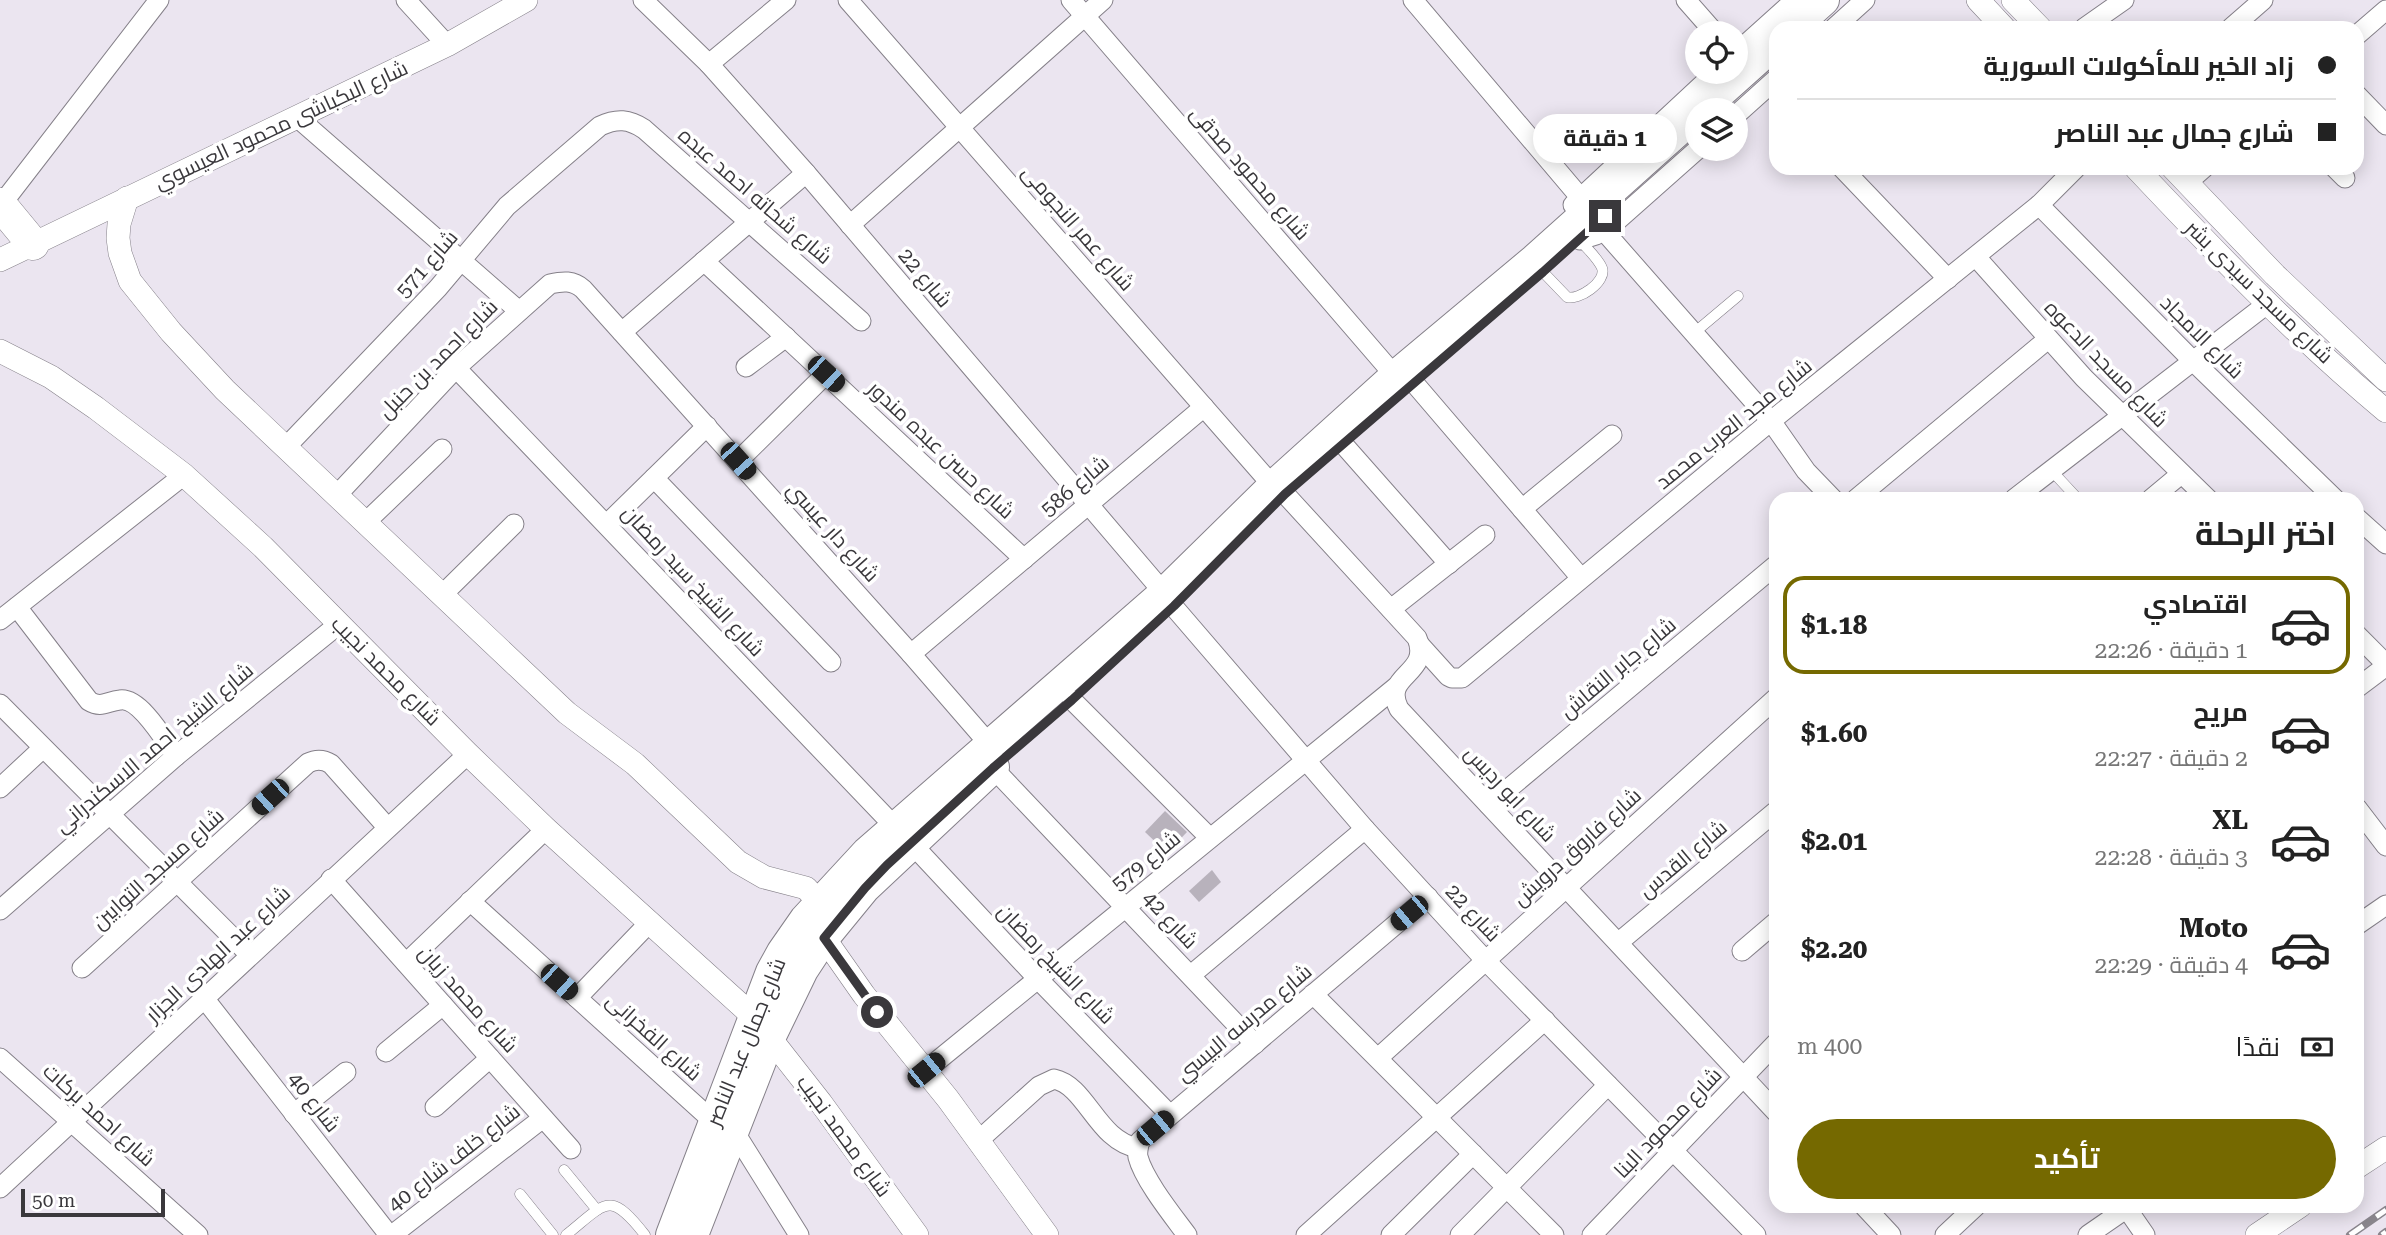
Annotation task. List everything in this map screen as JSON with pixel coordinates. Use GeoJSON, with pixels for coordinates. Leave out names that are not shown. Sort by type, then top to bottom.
{"type":"FeatureCollection","features":[{"type":"Feature","properties":{"kind":"highway"},"geometry":{"type":"LineString","coordinates":[[1,204],[33,244]]}},
{"type":"Feature","properties":{"kind":"main road"},"geometry":{"type":"LineString","coordinates":[[1801,21],[1824,0]]}},
{"type":"Feature","properties":{"kind":"main road"},"geometry":{"type":"LineString","coordinates":[[1820,21],[1843,0]]}},
{"type":"Feature","properties":{"kind":"main road","name":"شارع جمال عبد الناصر"},"geometry":{"type":"LineString","coordinates":[[1715,98],[1769,49]]}},
{"type":"Feature","properties":{"kind":"main road"},"geometry":{"type":"LineString","coordinates":[[1734,98],[1769,66]]}},
{"type":"Feature","properties":{"kind":"main road","name":"شارع جمال عبد الناصر"},"geometry":{"type":"LineString","coordinates":[[991,756],[1072,700],[1279,490],[1404,376],[1539,266],[1685,126]]}},
{"type":"Feature","properties":{"kind":"main road","name":"شارع جمال عبد الناصر"},"geometry":{"type":"LineString","coordinates":[[1589,220],[1685,142]]}},
{"type":"Feature","properties":{"kind":"main road","name":"شارع جمال عبد الناصر"},"geometry":{"type":"LineString","coordinates":[[1279,490],[1343,444],[1404,376]]}},
{"type":"Feature","properties":{"kind":"main road","name":"شارع جمال عبد الناصر"},"geometry":{"type":"LineString","coordinates":[[762,1028],[824,938],[865,888],[903,835],[1169,600]]}},
{"type":"Feature","properties":{"kind":"main road","name":"شارع جمال عبد الناصر"},"geometry":{"type":"LineString","coordinates":[[693,1235],[724,1127],[762,1028],[782,952],[820,902],[867,852],[903,835]]}},
{"type":"Feature","properties":{"kind":"main road","name":"شارع جمال عبد الناصر"},"geometry":{"type":"LineString","coordinates":[[671,1235],[724,1127]]}},
{"type":"Feature","properties":{"kind":"street"},"geometry":{"type":"LineString","coordinates":[[1,204],[159,0]]}},
{"type":"Feature","properties":{"kind":"street"},"geometry":{"type":"LineString","coordinates":[[406,0],[447,45]]}},
{"type":"Feature","properties":{"kind":"street","name":"شارع البكباشى محمود العيسوي"},"geometry":{"type":"LineString","coordinates":[[0,260],[447,45],[526,0]]}},
{"type":"Feature","properties":{"kind":"street","name":"شارع 22"},"geometry":{"type":"LineString","coordinates":[[643,0],[709,64],[806,173],[1087,506],[1365,829],[1486,961],[1673,1151],[1743,1231]]}},
{"type":"Feature","properties":{"kind":"street"},"geometry":{"type":"LineString","coordinates":[[709,64],[786,0]]}},
{"type":"Feature","properties":{"kind":"street","name":"شارع عمر النجومى"},"geometry":{"type":"LineString","coordinates":[[848,0],[1279,490]]}},
{"type":"Feature","properties":{"kind":"street","name":"شارع محمود صدقى"},"geometry":{"type":"LineString","coordinates":[[1070,0],[1581,578]]}},
{"type":"Feature","properties":{"kind":"street"},"geometry":{"type":"LineString","coordinates":[[850,225],[1103,0]]}},
{"type":"Feature","properties":{"kind":"street"},"geometry":{"type":"LineString","coordinates":[[1413,0],[1589,220],[1772,421],[1806,471],[1826,492]]}},
{"type":"Feature","properties":{"kind":"street"},"geometry":{"type":"LineString","coordinates":[[1686,0],[1704,21]]}},
{"type":"Feature","properties":{"kind":"street"},"geometry":{"type":"LineString","coordinates":[[1772,21],[1795,0]]}},
{"type":"Feature","properties":{"kind":"street"},"geometry":{"type":"LineString","coordinates":[[1842,21],[1865,0]]}},
{"type":"Feature","properties":{"kind":"street"},"geometry":{"type":"LineString","coordinates":[[1978,0],[1998,21]]}},
{"type":"Feature","properties":{"kind":"street"},"geometry":{"type":"LineString","coordinates":[[2013,0],[2033,21]]}},
{"type":"Feature","properties":{"kind":"street"},"geometry":{"type":"LineString","coordinates":[[2094,21],[2124,0]]}},
{"type":"Feature","properties":{"kind":"street"},"geometry":{"type":"LineString","coordinates":[[2239,21],[2263,0]]}},
{"type":"Feature","properties":{"kind":"street"},"geometry":{"type":"LineString","coordinates":[[2364,29],[2386,10]]}},
{"type":"Feature","properties":{"kind":"street"},"geometry":{"type":"LineString","coordinates":[[1748,42],[1769,23]]}},
{"type":"Feature","properties":{"kind":"street"},"geometry":{"type":"LineString","coordinates":[[1589,220],[1706,84]]}},
{"type":"Feature","properties":{"kind":"street"},"geometry":{"type":"LineString","coordinates":[[1748,107],[1769,92]]}},
{"type":"Feature","properties":{"kind":"street"},"geometry":{"type":"LineString","coordinates":[[2364,102],[2386,125]]}},
{"type":"Feature","properties":{"kind":"street"},"geometry":{"type":"LineString","coordinates":[[298,118],[519,311]]}},
{"type":"Feature","properties":{"kind":"street","name":"شارع 571"},"geometry":{"type":"LineString","coordinates":[[286,447],[413,315],[462,261],[494,220],[522,192],[600,126],[611,121]]}},
{"type":"Feature","properties":{"kind":"street","name":"شارع شحاته احمد عبده"},"geometry":{"type":"LineString","coordinates":[[611,121],[635,123],[644,130],[861,321]]}},
{"type":"Feature","properties":{"kind":"street"},"geometry":{"type":"LineString","coordinates":[[1539,266],[1550,227],[1589,220],[1685,157]]}},
{"type":"Feature","properties":{"kind":"street"},"geometry":{"type":"LineString","coordinates":[[622,332],[806,173]]}},
{"type":"Feature","properties":{"kind":"street"},"geometry":{"type":"LineString","coordinates":[[1849,175],[1948,279]]}},
{"type":"Feature","properties":{"kind":"street","name":"شارع مجد العرب محمد"},"geometry":{"type":"LineString","coordinates":[[1420,645],[1448,676],[1457,679],[1462,677],[2039,205],[2069,175]]}},
{"type":"Feature","properties":{"kind":"street","name":"شارع مسجد سيدى بشر"},"geometry":{"type":"LineString","coordinates":[[2143,175],[2262,299],[2386,411]]}},
{"type":"Feature","properties":{"kind":"street","name":"شارع مسجد سيدى بشر"},"geometry":{"type":"LineString","coordinates":[[2190,175],[2275,275],[2386,380]]}},
{"type":"Feature","properties":{"kind":"street"},"geometry":{"type":"LineString","coordinates":[[127,198],[118,238],[120,253],[130,281],[198,361],[567,713],[635,764],[738,862],[764,877],[806,888],[820,902]]}},
{"type":"Feature","properties":{"kind":"street","name":"شارع الامجاد"},"geometry":{"type":"LineString","coordinates":[[2039,205],[2328,492]]}},
{"type":"Feature","properties":{"kind":"street","name":"شارع مسجد الدعوه"},"geometry":{"type":"LineString","coordinates":[[1976,257],[2121,416],[2200,492]]}},
{"type":"Feature","properties":{"kind":"street","name":"شارع حسن عبده مندور"},"geometry":{"type":"LineString","coordinates":[[704,261],[1024,559]]}},
{"type":"Feature","properties":{"kind":"street"},"geometry":{"type":"LineString","coordinates":[[2023,492],[2193,361],[2262,299],[2275,275]]}},
{"type":"Feature","properties":{"kind":"street","name":"شارع احمد بن حنبل"},"geometry":{"type":"LineString","coordinates":[[337,495],[456,368],[550,284],[572,282],[583,289]]}},
{"type":"Feature","properties":{"kind":"street","name":"شارع دار عيسي"},"geometry":{"type":"LineString","coordinates":[[583,289],[911,654],[991,756]]}},
{"type":"Feature","properties":{"kind":"street"},"geometry":{"type":"LineString","coordinates":[[746,367],[786,337]]}},
{"type":"Feature","properties":{"kind":"street"},"geometry":{"type":"LineString","coordinates":[[1864,492],[2048,339]]}},
{"type":"Feature","properties":{"kind":"street","name":"شارع محمد نجيب"},"geometry":{"type":"LineString","coordinates":[[0,351],[51,377],[184,475],[263,547],[546,829],[762,1028],[917,1235]]}},
{"type":"Feature","properties":{"kind":"street","name":"شارع الشيخ سيد رمضان"},"geometry":{"type":"LineString","coordinates":[[456,368],[903,835]]}},
{"type":"Feature","properties":{"kind":"street"},"geometry":{"type":"LineString","coordinates":[[738,461],[826,374]]}},
{"type":"Feature","properties":{"kind":"street","name":"شارع 586"},"geometry":{"type":"LineString","coordinates":[[911,654],[1204,407]]}},
{"type":"Feature","properties":{"kind":"street"},"geometry":{"type":"LineString","coordinates":[[607,524],[707,426]]}},
{"type":"Feature","properties":{"kind":"street"},"geometry":{"type":"LineString","coordinates":[[1522,509],[1612,435]]}},
{"type":"Feature","properties":{"kind":"street"},"geometry":{"type":"LineString","coordinates":[[1343,444],[1449,564]]}},
{"type":"Feature","properties":{"kind":"street"},"geometry":{"type":"LineString","coordinates":[[366,522],[442,449]]}},
{"type":"Feature","properties":{"kind":"street"},"geometry":{"type":"LineString","coordinates":[[2159,492],[2181,474]]}},
{"type":"Feature","properties":{"kind":"street"},"geometry":{"type":"LineString","coordinates":[[0,620],[184,475]]}},
{"type":"Feature","properties":{"kind":"street"},"geometry":{"type":"LineString","coordinates":[[654,478],[831,662]]}},
{"type":"Feature","properties":{"kind":"street"},"geometry":{"type":"LineString","coordinates":[[1279,490],[1412,632],[1420,645],[1415,668],[1399,680],[1396,687]]}},
{"type":"Feature","properties":{"kind":"street"},"geometry":{"type":"LineString","coordinates":[[443,594],[514,524]]}},
{"type":"Feature","properties":{"kind":"street"},"geometry":{"type":"LineString","coordinates":[[2364,524],[2386,544]]}},
{"type":"Feature","properties":{"kind":"street"},"geometry":{"type":"LineString","coordinates":[[1391,609],[1485,536]]}},
{"type":"Feature","properties":{"kind":"street","name":"شارع جابر النقاش"},"geometry":{"type":"LineString","coordinates":[[1489,805],[1769,571]]}},
{"type":"Feature","properties":{"kind":"street"},"geometry":{"type":"LineString","coordinates":[[17,607],[89,701],[99,706],[122,699],[134,703],[176,756]]}},
{"type":"Feature","properties":{"kind":"street","name":"شارع الشيخ احمد الاسكندراني"},"geometry":{"type":"LineString","coordinates":[[0,910],[176,756],[339,624]]}},
{"type":"Feature","properties":{"kind":"street"},"geometry":{"type":"LineString","coordinates":[[2364,642],[2386,665],[2364,682]]}},
{"type":"Feature","properties":{"kind":"street","name":"شارع ابو رديس"},"geometry":{"type":"LineString","coordinates":[[1396,687],[1399,709],[1769,1104]]}},
{"type":"Feature","properties":{"kind":"street","name":"شارع 579"},"geometry":{"type":"LineString","coordinates":[[926,1070],[1396,687]]}},
{"type":"Feature","properties":{"kind":"street"},"geometry":{"type":"LineString","coordinates":[[1072,700],[1210,838]]}},
{"type":"Feature","properties":{"kind":"street","name":"شارع فاروق درويش"},"geometry":{"type":"LineString","coordinates":[[1378,1058],[1769,704]]}},
{"type":"Feature","properties":{"kind":"street"},"geometry":{"type":"LineString","coordinates":[[0,705],[250,955]]}},
{"type":"Feature","properties":{"kind":"street"},"geometry":{"type":"LineString","coordinates":[[0,788],[43,748]]}},
{"type":"Feature","properties":{"kind":"street","name":"شارع عبد الهادى الجزار"},"geometry":{"type":"LineString","coordinates":[[0,1188],[468,754]]}},
{"type":"Feature","properties":{"kind":"street","name":"شارع 42"},"geometry":{"type":"LineString","coordinates":[[991,756],[1255,1044]]}},
{"type":"Feature","properties":{"kind":"street","name":"شارع مسجد التوابين"},"geometry":{"type":"LineString","coordinates":[[82,968],[313,760],[331,764],[387,827]]}},
{"type":"Feature","properties":{"kind":"street","name":"شارع القدس"},"geometry":{"type":"LineString","coordinates":[[1619,942],[1769,817]]}},
{"type":"Feature","properties":{"kind":"street"},"geometry":{"type":"LineString","coordinates":[[2364,817],[2386,846]]}},
{"type":"Feature","properties":{"kind":"street"},"geometry":{"type":"LineString","coordinates":[[406,963],[546,829]]}},
{"type":"Feature","properties":{"kind":"street"},"geometry":{"type":"LineString","coordinates":[[1191,975],[1365,829]]}},
{"type":"Feature","properties":{"kind":"street","name":"شارع الشيخ رمضان"},"geometry":{"type":"LineString","coordinates":[[903,835],[1170,1115]]}},
{"type":"Feature","properties":{"kind":"street","name":"شارع محمد زيان"},"geometry":{"type":"LineString","coordinates":[[331,879],[571,1149]]}},
{"type":"Feature","properties":{"kind":"street","name":"شارع مدرسه البيسي"},"geometry":{"type":"LineString","coordinates":[[1138,1148],[1140,1141],[1170,1115],[1428,897]]}},
{"type":"Feature","properties":{"kind":"street","name":"شارع الفخرانى"},"geometry":{"type":"LineString","coordinates":[[470,901],[724,1127],[799,1235]]}},
{"type":"Feature","properties":{"kind":"street"},"geometry":{"type":"LineString","coordinates":[[2364,920],[2386,905]]}},
{"type":"Feature","properties":{"kind":"street"},"geometry":{"type":"LineString","coordinates":[[577,998],[649,923]]}},
{"type":"Feature","properties":{"kind":"street"},"geometry":{"type":"LineString","coordinates":[[1742,951],[1769,928]]}},
{"type":"Feature","properties":{"kind":"street"},"geometry":{"type":"LineString","coordinates":[[824,938],[864,995],[979,1140],[1047,1235]]}},
{"type":"Feature","properties":{"kind":"street"},"geometry":{"type":"LineString","coordinates":[[1313,994],[1507,1188],[1542,1231]]}},
{"type":"Feature","properties":{"kind":"street","name":"شارع 40"},"geometry":{"type":"LineString","coordinates":[[204,998],[390,1235]]}},
{"type":"Feature","properties":{"kind":"street"},"geometry":{"type":"LineString","coordinates":[[386,1052],[443,1004]]}},
{"type":"Feature","properties":{"kind":"street"},"geometry":{"type":"LineString","coordinates":[[1314,1232],[1545,1020]]}},
{"type":"Feature","properties":{"kind":"street","name":"شارع محمود البنا"},"geometry":{"type":"LineString","coordinates":[[1592,1235],[1769,1050]]}},
{"type":"Feature","properties":{"kind":"street","name":"شارع احمد بركات"},"geometry":{"type":"LineString","coordinates":[[0,1058],[198,1235]]}},
{"type":"Feature","properties":{"kind":"street"},"geometry":{"type":"LineString","coordinates":[[435,1107],[490,1058]]}},
{"type":"Feature","properties":{"kind":"street"},"geometry":{"type":"LineString","coordinates":[[295,1114],[346,1072]]}},
{"type":"Feature","properties":{"kind":"street"},"geometry":{"type":"LineString","coordinates":[[979,1140],[1039,1086],[1054,1079],[1060,1081],[1069,1087],[1119,1143],[1138,1148],[1138,1156],[1146,1173],[1187,1235]]}},
{"type":"Feature","properties":{"kind":"street"},"geometry":{"type":"LineString","coordinates":[[1460,1235],[1608,1085]]}},
{"type":"Feature","properties":{"kind":"street","name":"شارع خلف شارع 40"},"geometry":{"type":"LineString","coordinates":[[390,1235],[543,1118]]}},
{"type":"Feature","properties":{"kind":"street"},"geometry":{"type":"LineString","coordinates":[[2364,1162],[2386,1148]]}},
{"type":"Feature","properties":{"kind":"street"},"geometry":{"type":"LineString","coordinates":[[1391,1235],[1473,1154]]}},
{"type":"Feature","properties":{"kind":"street"},"geometry":{"type":"LineString","coordinates":[[1871,1213],[1891,1235]]}},
{"type":"Feature","properties":{"kind":"street"},"geometry":{"type":"LineString","coordinates":[[1945,1235],[1969,1213]]}},
{"type":"Feature","properties":{"kind":"street"},"geometry":{"type":"LineString","coordinates":[[2088,1235],[2119,1213]]}},
{"type":"Feature","properties":{"kind":"street"},"geometry":{"type":"LineString","coordinates":[[2131,1213],[2145,1235]]}},
{"type":"Feature","properties":{"kind":"street"},"geometry":{"type":"LineString","coordinates":[[2257,1235],[2290,1213]]}},
{"type":"Feature","properties":{"kind":"lane"},"geometry":{"type":"LineString","coordinates":[[1539,266],[1567,297],[1572,299],[1579,298],[1600,281],[1603,274],[1589,220]]}},
{"type":"Feature","properties":{"kind":"lane"},"geometry":{"type":"LineString","coordinates":[[1694,333],[1738,296]]}},
{"type":"Feature","properties":{"kind":"lane"},"geometry":{"type":"LineString","coordinates":[[2051,470],[2071,492]]}},
{"type":"Feature","properties":{"kind":"lane"},"geometry":{"type":"LineString","coordinates":[[564,1170],[597,1210]]}},
{"type":"Feature","properties":{"kind":"lane"},"geometry":{"type":"LineString","coordinates":[[520,1194],[553,1235]]}},
{"type":"Feature","properties":{"kind":"lane"},"geometry":{"type":"LineString","coordinates":[[566,1235],[597,1210],[609,1205],[626,1213],[641,1233]]}},
{"type":"Feature","properties":{"kind":"building"},"geometry":{"type":"Polygon","coordinates":[[[1165,811],[1187,832],[1167,853],[1145,832],[1165,811]]]}},
{"type":"Feature","properties":{"kind":"building"},"geometry":{"type":"Polygon","coordinates":[[[1212,870],[1221,882],[1199,902],[1189,891],[1212,870]]]}},
{"type":"Feature","properties":{"kind":"railway"},"geometry":{"type":"LineString","coordinates":[[2350,1235],[2386,1210]]}},
{"type":"Feature","properties":{"kind":"railway"},"geometry":{"type":"LineString","coordinates":[[2382,1235],[2386,1232]]}},
{"type":"Feature","properties":{"kind":"route"},"geometry":{"type":"LineString","coordinates":[[877,1012],[824,938],[865,888],[993,768],[1174,606],[1285,494],[1605,216]]}}]}
